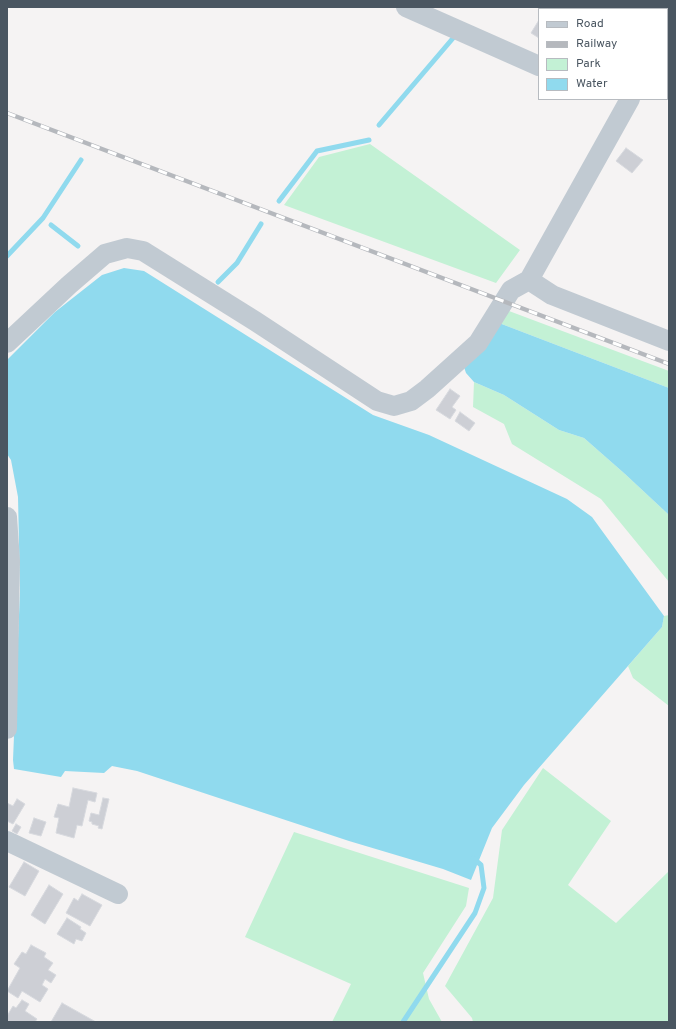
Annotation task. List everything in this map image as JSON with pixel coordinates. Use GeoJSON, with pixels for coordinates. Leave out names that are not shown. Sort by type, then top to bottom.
{"type":"FeatureCollection","features":[{"type":"Feature","properties":{"kind":"street"},"geometry":{"type":"LineString","coordinates":[[406,7],[538,66]]}},
{"type":"Feature","properties":{"kind":"street"},"geometry":{"type":"LineString","coordinates":[[7,343],[69,285],[105,254],[127,248],[143,251],[261,325],[377,401],[394,406],[411,401],[427,389],[478,344],[512,290],[529,280],[624,101]]}},
{"type":"Feature","properties":{"kind":"street"},"geometry":{"type":"LineString","coordinates":[[529,280],[552,295],[669,341]]}},
{"type":"Feature","properties":{"kind":"street"},"geometry":{"type":"LineString","coordinates":[[7,517],[10,561],[7,721]]}},
{"type":"Feature","properties":{"kind":"street"},"geometry":{"type":"LineString","coordinates":[[7,841],[118,894]]}},
{"type":"Feature","properties":{"kind":"green space"},"geometry":{"type":"Polygon","coordinates":[[[370,144],[520,250],[496,283],[284,205],[319,157],[370,144]]]}},
{"type":"Feature","properties":{"kind":"green space"},"geometry":{"type":"Polygon","coordinates":[[[509,311],[669,371],[669,388],[499,323],[509,311]]]}},
{"type":"Feature","properties":{"kind":"green space"},"geometry":{"type":"Polygon","coordinates":[[[474,382],[504,395],[559,430],[584,438],[669,515],[669,582],[601,499],[512,444],[504,424],[473,407],[474,382]]]}},
{"type":"Feature","properties":{"kind":"green space"},"geometry":{"type":"Polygon","coordinates":[[[669,615],[669,706],[633,678],[628,666],[662,627],[664,616],[669,615]]]}},
{"type":"Feature","properties":{"kind":"green space"},"geometry":{"type":"Polygon","coordinates":[[[543,768],[611,821],[568,885],[616,923],[669,871],[669,1022],[473,1022],[472,1018],[445,986],[493,898],[502,830],[543,768]]]}},
{"type":"Feature","properties":{"kind":"green space"},"geometry":{"type":"Polygon","coordinates":[[[294,832],[469,888],[466,906],[423,973],[429,999],[442,1022],[332,1022],[351,984],[245,937],[294,832]]]}},
{"type":"Feature","properties":{"kind":"water"},"geometry":{"type":"Polygon","coordinates":[[[124,268],[144,271],[373,415],[429,435],[567,499],[592,517],[664,616],[662,627],[524,785],[492,828],[471,880],[443,869],[349,841],[137,771],[112,766],[104,773],[65,771],[61,777],[14,769],[13,760],[20,591],[18,497],[11,460],[7,454],[7,360],[55,312],[102,275],[124,268]]]}},
{"type":"Feature","properties":{"kind":"water"},"geometry":{"type":"Polygon","coordinates":[[[499,323],[669,388],[669,515],[584,438],[559,430],[504,395],[474,382],[466,373],[464,367],[499,323]]]}},
{"type":"Feature","properties":{"kind":"building"},"geometry":{"type":"Polygon","coordinates":[[[538,22],[538,37],[531,33],[538,22]]]}},
{"type":"Feature","properties":{"kind":"building"},"geometry":{"type":"Polygon","coordinates":[[[626,148],[643,160],[632,173],[616,161],[626,148]]]}},
{"type":"Feature","properties":{"kind":"building"},"geometry":{"type":"Polygon","coordinates":[[[450,389],[460,396],[452,407],[456,410],[450,419],[436,410],[450,389]]]}},
{"type":"Feature","properties":{"kind":"building"},"geometry":{"type":"Polygon","coordinates":[[[460,412],[475,423],[469,431],[455,421],[460,412]]]}},
{"type":"Feature","properties":{"kind":"building"},"geometry":{"type":"Polygon","coordinates":[[[73,788],[97,793],[95,802],[88,800],[82,826],[77,825],[74,838],[56,833],[59,818],[54,817],[58,804],[69,807],[73,788]]]}},
{"type":"Feature","properties":{"kind":"building"},"geometry":{"type":"Polygon","coordinates":[[[103,798],[109,799],[102,829],[98,828],[99,826],[92,824],[92,822],[89,821],[91,813],[99,815],[103,798]]]}},
{"type":"Feature","properties":{"kind":"building"},"geometry":{"type":"Polygon","coordinates":[[[17,799],[25,804],[13,824],[7,821],[7,803],[13,806],[17,799]]]}},
{"type":"Feature","properties":{"kind":"building"},"geometry":{"type":"Polygon","coordinates":[[[34,818],[46,822],[41,836],[29,833],[34,818]]]}},
{"type":"Feature","properties":{"kind":"building"},"geometry":{"type":"Polygon","coordinates":[[[16,824],[21,827],[17,834],[12,831],[16,824]]]}},
{"type":"Feature","properties":{"kind":"building"},"geometry":{"type":"Polygon","coordinates":[[[24,862],[39,871],[25,896],[9,887],[24,862]]]}},
{"type":"Feature","properties":{"kind":"building"},"geometry":{"type":"Polygon","coordinates":[[[49,885],[63,894],[45,924],[31,915],[49,885]]]}},
{"type":"Feature","properties":{"kind":"building"},"geometry":{"type":"Polygon","coordinates":[[[82,894],[102,905],[90,926],[66,913],[74,898],[78,901],[82,894]]]}},
{"type":"Feature","properties":{"kind":"building"},"geometry":{"type":"Polygon","coordinates":[[[67,918],[81,927],[80,929],[86,933],[82,941],[76,939],[74,944],[57,934],[67,918]]]}},
{"type":"Feature","properties":{"kind":"building"},"geometry":{"type":"Polygon","coordinates":[[[31,945],[46,953],[44,957],[53,963],[48,970],[56,975],[51,983],[45,979],[42,985],[48,989],[40,1002],[22,991],[18,998],[7,991],[20,968],[14,964],[22,952],[26,954],[31,945]]]}},
{"type":"Feature","properties":{"kind":"building"},"geometry":{"type":"Polygon","coordinates":[[[22,1000],[29,1004],[25,1011],[37,1019],[35,1022],[7,1022],[7,1016],[13,1006],[16,1008],[22,1000]]]}},
{"type":"Feature","properties":{"kind":"building"},"geometry":{"type":"Polygon","coordinates":[[[62,1003],[96,1022],[51,1022],[62,1003]]]}},
{"type":"Feature","properties":{"kind":"waterway"},"geometry":{"type":"LineString","coordinates":[[379,125],[454,37]]}},
{"type":"Feature","properties":{"kind":"waterway"},"geometry":{"type":"LineString","coordinates":[[279,201],[317,151],[369,140]]}},
{"type":"Feature","properties":{"kind":"waterway"},"geometry":{"type":"LineString","coordinates":[[7,256],[43,218],[81,160]]}},
{"type":"Feature","properties":{"kind":"waterway"},"geometry":{"type":"LineString","coordinates":[[218,282],[237,263],[261,224]]}},
{"type":"Feature","properties":{"kind":"waterway"},"geometry":{"type":"LineString","coordinates":[[51,225],[78,246]]}},
{"type":"Feature","properties":{"kind":"waterway"},"geometry":{"type":"LineString","coordinates":[[403,1022],[475,913],[484,888],[481,865],[473,858]]}},
{"type":"Feature","properties":{"kind":"railway"},"geometry":{"type":"LineString","coordinates":[[7,113],[669,364]]}}]}
